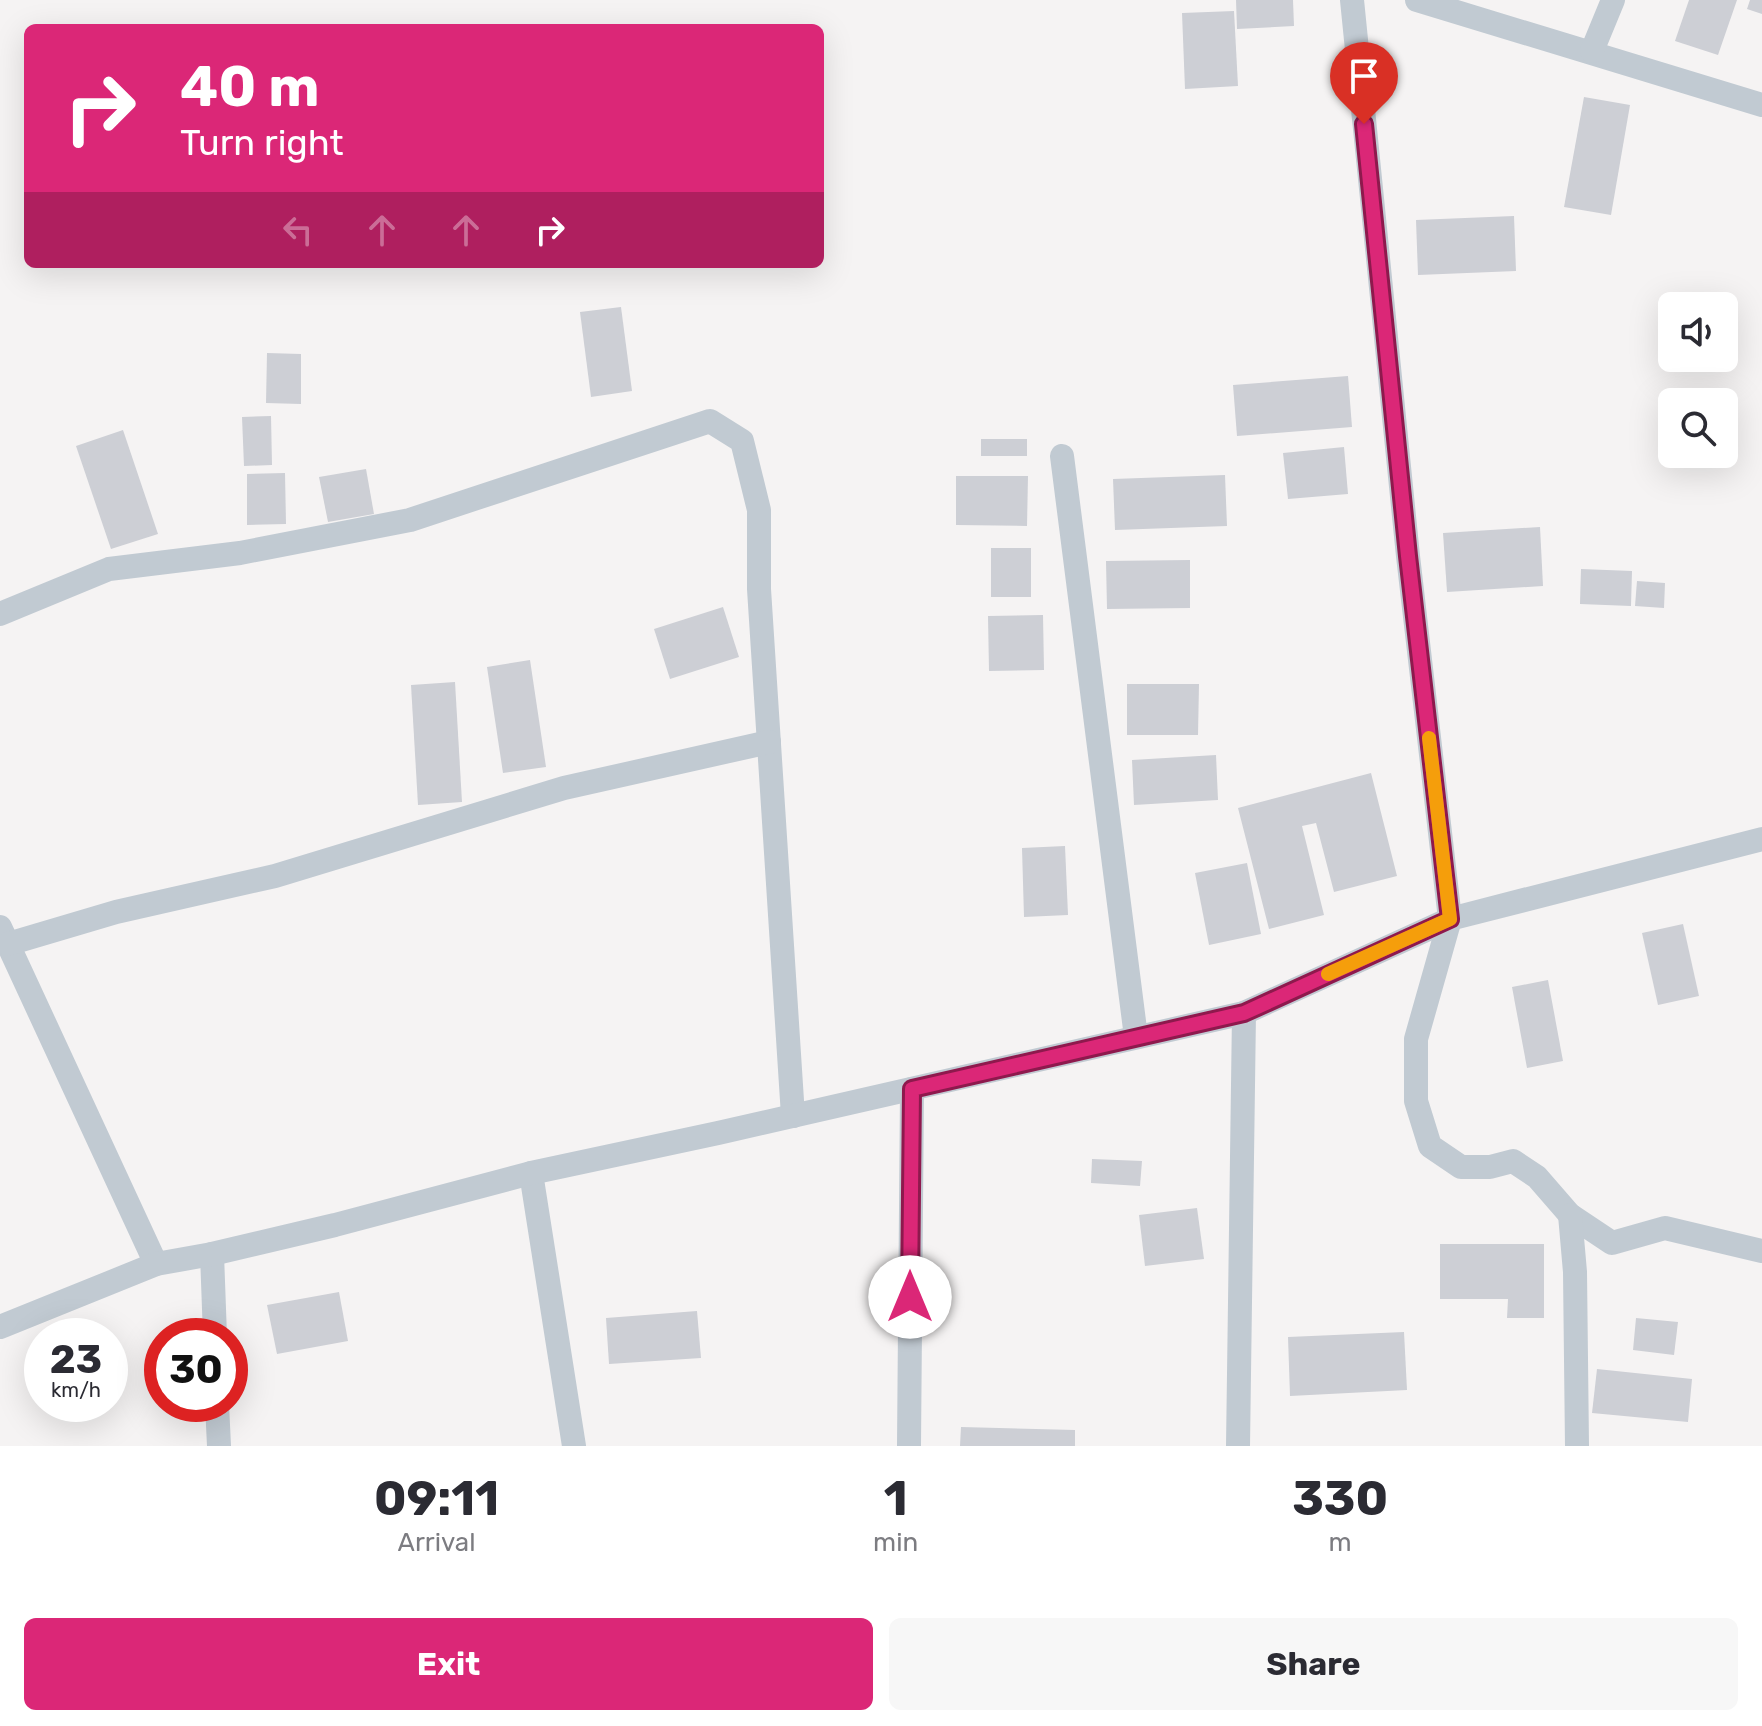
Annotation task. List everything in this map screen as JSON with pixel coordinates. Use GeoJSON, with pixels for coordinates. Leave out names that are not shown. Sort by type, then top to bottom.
{"type":"FeatureCollection","features":[{"type":"Feature","properties":{"kind":"street"},"geometry":{"type":"LineString","coordinates":[[1352,0],[1408,556],[1450,919],[1416,1039],[1416,1101],[1430,1146],[1461,1167],[1490,1167],[1513,1161],[1537,1177],[1570,1215],[1612,1243],[1665,1228],[1762,1251]]}},
{"type":"Feature","properties":{"kind":"street"},"geometry":{"type":"LineString","coordinates":[[1417,0],[1762,105]]}},
{"type":"Feature","properties":{"kind":"street"},"geometry":{"type":"LineString","coordinates":[[1592,51],[1613,0]]}},
{"type":"Feature","properties":{"kind":"street"},"geometry":{"type":"LineString","coordinates":[[0,614],[109,569],[240,553],[410,520],[710,421],[742,441],[759,510],[759,589],[793,1116]]}},
{"type":"Feature","properties":{"kind":"street"},"geometry":{"type":"LineString","coordinates":[[1062,456],[1136,1037]]}},
{"type":"Feature","properties":{"kind":"street"},"geometry":{"type":"LineString","coordinates":[[156,1264],[4,936],[275,876],[564,788],[769,742]]}},
{"type":"Feature","properties":{"kind":"street"},"geometry":{"type":"LineString","coordinates":[[0,1327],[156,1264],[212,1254],[531,1173],[1244,1013],[1450,919],[1762,839]]}},
{"type":"Feature","properties":{"kind":"street"},"geometry":{"type":"LineString","coordinates":[[1238,1446],[1244,1013]]}},
{"type":"Feature","properties":{"kind":"street"},"geometry":{"type":"LineString","coordinates":[[909,1446],[912,1089]]}},
{"type":"Feature","properties":{"kind":"street"},"geometry":{"type":"LineString","coordinates":[[531,1173],[574,1446]]}},
{"type":"Feature","properties":{"kind":"street"},"geometry":{"type":"LineString","coordinates":[[1570,1215],[1575,1272],[1577,1446]]}},
{"type":"Feature","properties":{"kind":"street"},"geometry":{"type":"LineString","coordinates":[[212,1254],[214,1318]]}},
{"type":"Feature","properties":{"kind":"street"},"geometry":{"type":"LineString","coordinates":[[218,1422],[219,1446]]}},
{"type":"Feature","properties":{"kind":"building"},"geometry":{"type":"Polygon","coordinates":[[[1236,0],[1293,0],[1294,26],[1237,29],[1236,0]]]}},
{"type":"Feature","properties":{"kind":"building"},"geometry":{"type":"Polygon","coordinates":[[[1689,0],[1737,0],[1718,55],[1675,41],[1689,0]]]}},
{"type":"Feature","properties":{"kind":"building"},"geometry":{"type":"Polygon","coordinates":[[[1750,0],[1762,0],[1762,14],[1747,9],[1750,0]]]}},
{"type":"Feature","properties":{"kind":"building"},"geometry":{"type":"Polygon","coordinates":[[[1234,11],[1238,86],[1185,89],[1182,13],[1234,11]]]}},
{"type":"Feature","properties":{"kind":"building"},"geometry":{"type":"Polygon","coordinates":[[[1584,97],[1630,105],[1611,215],[1564,207],[1584,97]]]}},
{"type":"Feature","properties":{"kind":"building"},"geometry":{"type":"Polygon","coordinates":[[[1514,216],[1516,271],[1418,275],[1416,220],[1514,216]]]}},
{"type":"Feature","properties":{"kind":"building"},"geometry":{"type":"Polygon","coordinates":[[[621,307],[632,391],[591,397],[580,312],[621,307]]]}},
{"type":"Feature","properties":{"kind":"building"},"geometry":{"type":"Polygon","coordinates":[[[267,353],[301,354],[301,404],[266,403],[267,353]]]}},
{"type":"Feature","properties":{"kind":"building"},"geometry":{"type":"Polygon","coordinates":[[[1348,376],[1352,427],[1237,436],[1233,385],[1348,376]]]}},
{"type":"Feature","properties":{"kind":"building"},"geometry":{"type":"Polygon","coordinates":[[[271,416],[272,465],[244,466],[242,417],[271,416]]]}},
{"type":"Feature","properties":{"kind":"building"},"geometry":{"type":"Polygon","coordinates":[[[123,430],[158,534],[111,549],[76,446],[123,430]]]}},
{"type":"Feature","properties":{"kind":"building"},"geometry":{"type":"Polygon","coordinates":[[[981,439],[1027,439],[1027,456],[981,456],[981,439]]]}},
{"type":"Feature","properties":{"kind":"building"},"geometry":{"type":"Polygon","coordinates":[[[1344,447],[1348,494],[1288,499],[1283,453],[1344,447]]]}},
{"type":"Feature","properties":{"kind":"building"},"geometry":{"type":"Polygon","coordinates":[[[366,469],[374,514],[328,522],[319,477],[366,469]]]}},
{"type":"Feature","properties":{"kind":"building"},"geometry":{"type":"Polygon","coordinates":[[[285,473],[286,524],[247,525],[247,474],[285,473]]]}},
{"type":"Feature","properties":{"kind":"building"},"geometry":{"type":"Polygon","coordinates":[[[1225,475],[1227,526],[1115,530],[1113,479],[1225,475]]]}},
{"type":"Feature","properties":{"kind":"building"},"geometry":{"type":"Polygon","coordinates":[[[956,476],[1028,476],[1027,526],[956,525],[956,476]]]}},
{"type":"Feature","properties":{"kind":"building"},"geometry":{"type":"Polygon","coordinates":[[[1540,527],[1543,586],[1447,592],[1443,533],[1540,527]]]}},
{"type":"Feature","properties":{"kind":"building"},"geometry":{"type":"Polygon","coordinates":[[[991,548],[1031,548],[1031,597],[991,597],[991,548]]]}},
{"type":"Feature","properties":{"kind":"building"},"geometry":{"type":"Polygon","coordinates":[[[1190,560],[1190,608],[1107,609],[1106,561],[1190,560]]]}},
{"type":"Feature","properties":{"kind":"building"},"geometry":{"type":"Polygon","coordinates":[[[1581,569],[1632,571],[1631,606],[1580,604],[1581,569]]]}},
{"type":"Feature","properties":{"kind":"building"},"geometry":{"type":"Polygon","coordinates":[[[1637,581],[1665,583],[1664,608],[1635,606],[1637,581]]]}},
{"type":"Feature","properties":{"kind":"building"},"geometry":{"type":"Polygon","coordinates":[[[723,607],[739,657],[670,679],[654,629],[723,607]]]}},
{"type":"Feature","properties":{"kind":"building"},"geometry":{"type":"Polygon","coordinates":[[[1043,615],[1044,670],[989,671],[988,616],[1043,615]]]}},
{"type":"Feature","properties":{"kind":"building"},"geometry":{"type":"Polygon","coordinates":[[[530,660],[546,767],[503,773],[487,667],[530,660]]]}},
{"type":"Feature","properties":{"kind":"building"},"geometry":{"type":"Polygon","coordinates":[[[455,682],[462,802],[418,805],[411,685],[455,682]]]}},
{"type":"Feature","properties":{"kind":"building"},"geometry":{"type":"Polygon","coordinates":[[[1127,684],[1199,684],[1198,735],[1127,735],[1127,684]]]}},
{"type":"Feature","properties":{"kind":"building"},"geometry":{"type":"Polygon","coordinates":[[[1216,755],[1218,800],[1134,805],[1132,760],[1216,755]]]}},
{"type":"Feature","properties":{"kind":"building"},"geometry":{"type":"Polygon","coordinates":[[[1371,773],[1397,876],[1334,892],[1316,823],[1302,826],[1324,915],[1269,929],[1238,808],[1371,773]]]}},
{"type":"Feature","properties":{"kind":"building"},"geometry":{"type":"Polygon","coordinates":[[[1065,846],[1068,915],[1024,917],[1022,848],[1065,846]]]}},
{"type":"Feature","properties":{"kind":"building"},"geometry":{"type":"Polygon","coordinates":[[[1247,863],[1261,934],[1209,945],[1195,873],[1247,863]]]}},
{"type":"Feature","properties":{"kind":"building"},"geometry":{"type":"Polygon","coordinates":[[[1683,924],[1699,996],[1658,1005],[1642,933],[1683,924]]]}},
{"type":"Feature","properties":{"kind":"building"},"geometry":{"type":"Polygon","coordinates":[[[1548,980],[1563,1061],[1527,1068],[1512,987],[1548,980]]]}},
{"type":"Feature","properties":{"kind":"building"},"geometry":{"type":"Polygon","coordinates":[[[1092,1159],[1142,1161],[1140,1186],[1091,1183],[1092,1159]]]}},
{"type":"Feature","properties":{"kind":"building"},"geometry":{"type":"Polygon","coordinates":[[[1197,1208],[1204,1259],[1145,1266],[1139,1215],[1197,1208]]]}},
{"type":"Feature","properties":{"kind":"building"},"geometry":{"type":"Polygon","coordinates":[[[1440,1244],[1544,1244],[1544,1318],[1507,1318],[1508,1299],[1440,1299],[1440,1244]]]}},
{"type":"Feature","properties":{"kind":"building"},"geometry":{"type":"Polygon","coordinates":[[[339,1292],[348,1341],[277,1354],[267,1305],[339,1292]]]}},
{"type":"Feature","properties":{"kind":"building"},"geometry":{"type":"Polygon","coordinates":[[[697,1311],[701,1358],[609,1364],[606,1318],[697,1311]]]}},
{"type":"Feature","properties":{"kind":"building"},"geometry":{"type":"Polygon","coordinates":[[[1636,1318],[1678,1322],[1674,1355],[1633,1350],[1636,1318]]]}},
{"type":"Feature","properties":{"kind":"building"},"geometry":{"type":"Polygon","coordinates":[[[1404,1332],[1407,1390],[1290,1396],[1288,1337],[1404,1332]]]}},
{"type":"Feature","properties":{"kind":"building"},"geometry":{"type":"Polygon","coordinates":[[[1597,1369],[1692,1379],[1688,1422],[1592,1413],[1597,1369]]]}},
{"type":"Feature","properties":{"kind":"building"},"geometry":{"type":"Polygon","coordinates":[[[961,1427],[1075,1430],[1075,1446],[960,1446],[961,1427]]]}},
{"type":"Feature","properties":{"kind":"slow traffic"},"geometry":{"type":"LineString","coordinates":[[1328,974],[1450,919],[1429,738]]}},
{"type":"Feature","properties":{"kind":"route"},"geometry":{"type":"LineString","coordinates":[[910,1297],[912,1089],[1244,1013],[1450,919],[1408,556],[1364,124]]}}]}
